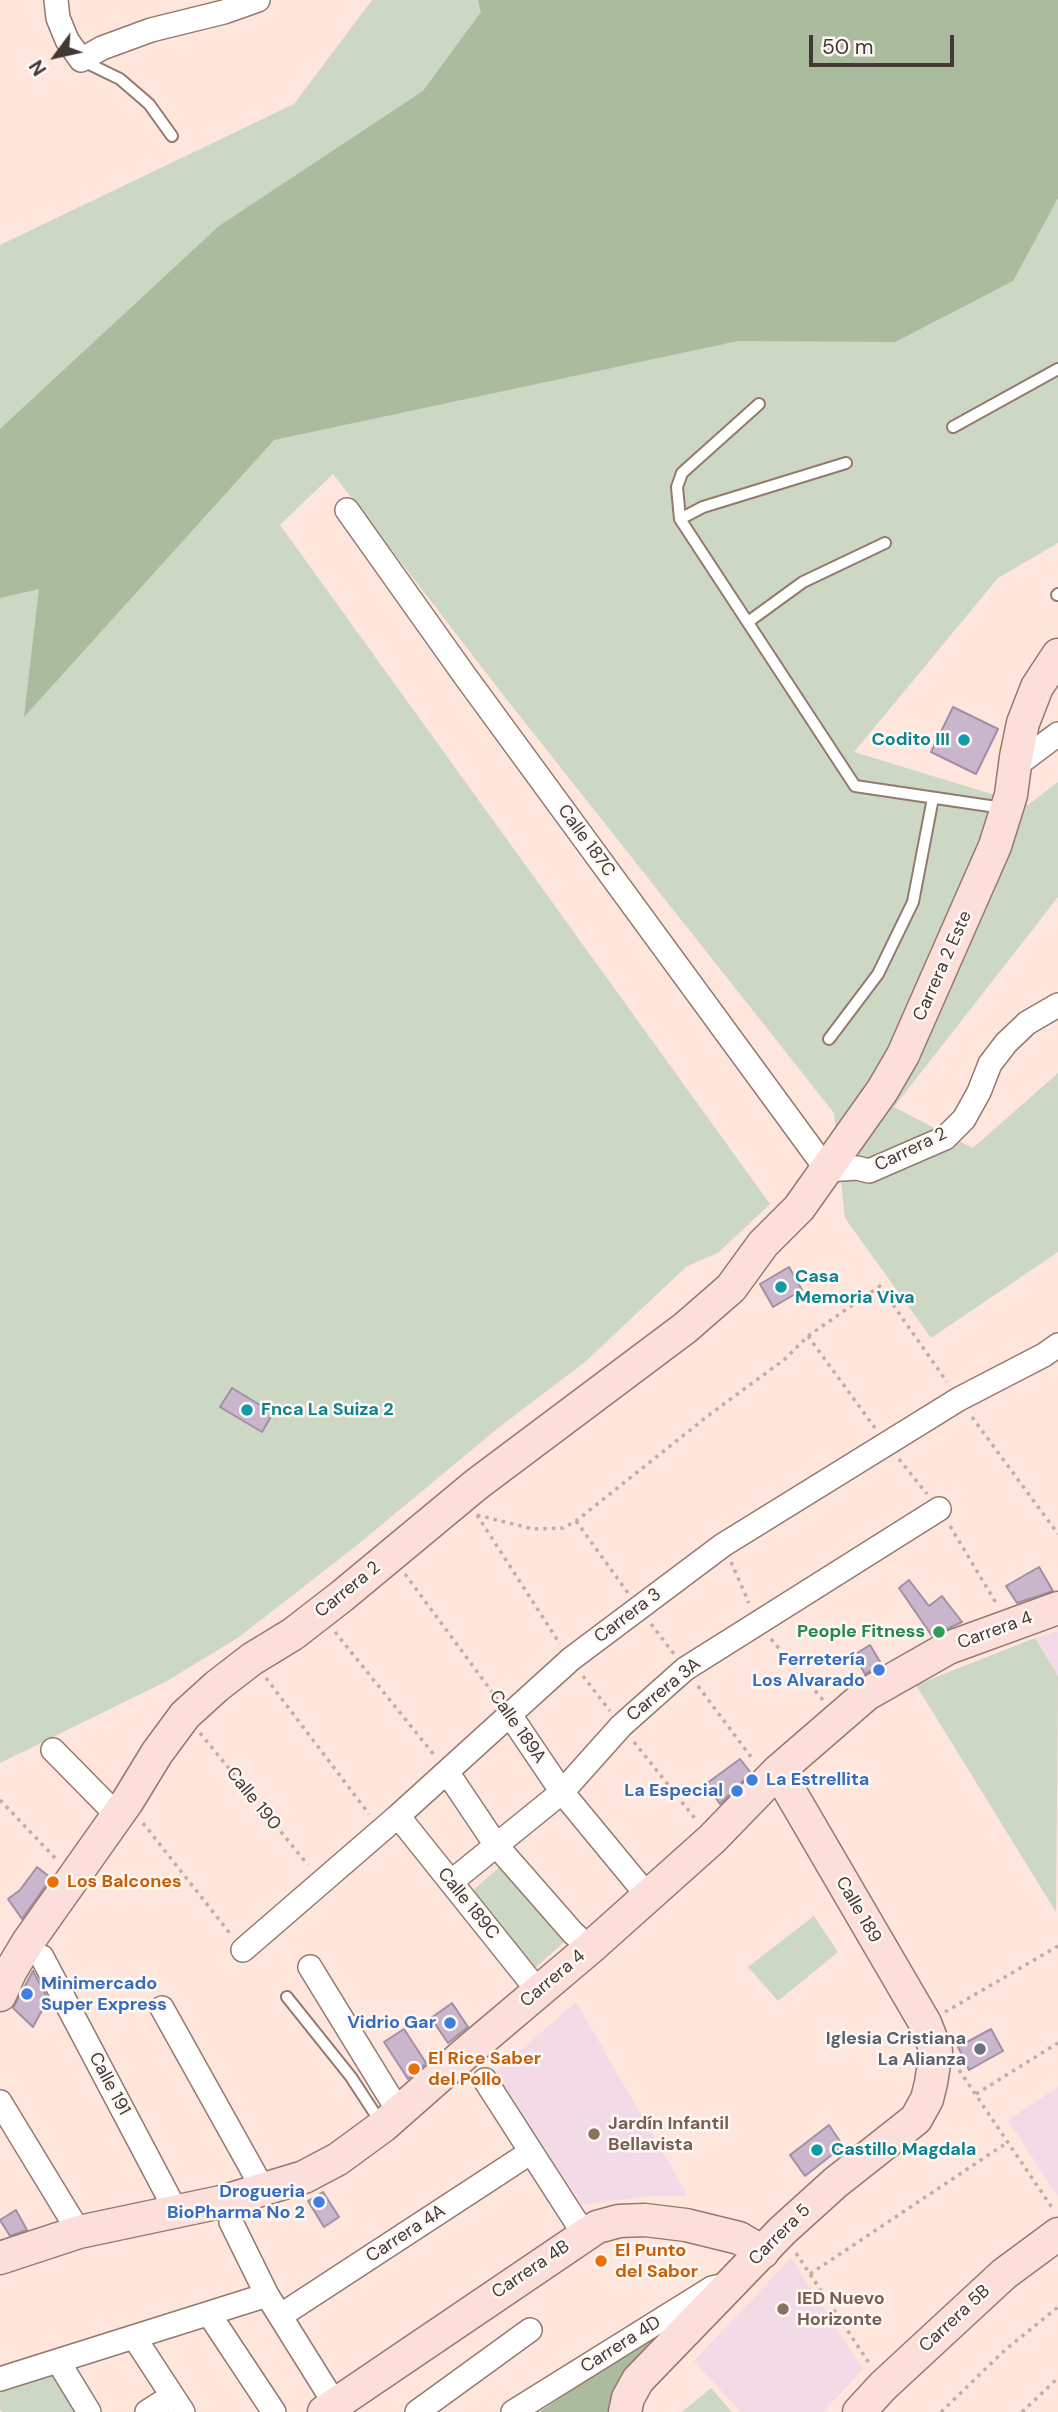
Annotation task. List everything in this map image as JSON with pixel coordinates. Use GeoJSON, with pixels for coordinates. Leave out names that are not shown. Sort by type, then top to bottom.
{"type":"FeatureCollection","features":[{"type":"Feature","properties":{"kind":"main road","name":"Carrera 2 Este"},"geometry":{"type":"LineString","coordinates":[[763,1244],[799,1208],[882,1091],[903,1055],[995,846],[1007,808],[1023,723],[1037,687],[1058,655]]}},
{"type":"Feature","properties":{"kind":"main road","name":"Carrera 2"},"geometry":{"type":"LineString","coordinates":[[0,1995],[27,1942],[186,1715],[217,1686],[320,1613],[433,1519],[685,1328],[731,1288],[763,1244]]}},
{"type":"Feature","properties":{"kind":"main road","name":"Carrera 4"},"geometry":{"type":"LineString","coordinates":[[0,2258],[79,2232],[221,2202],[304,2177],[338,2159],[391,2119],[590,1948],[712,1839],[778,1771],[867,1694],[948,1648],[1058,1608]]}},
{"type":"Feature","properties":{"kind":"main road","name":"Calle 189"},"geometry":{"type":"LineString","coordinates":[[778,1771],[931,2046]]}},
{"type":"Feature","properties":{"kind":"main road","name":"Carrera 5"},"geometry":{"type":"LineString","coordinates":[[625,2412],[628,2398],[638,2380],[773,2241],[835,2183],[916,2119],[927,2099],[931,2046]]}},
{"type":"Feature","properties":{"kind":"main road","name":"Carrera 4B"},"geometry":{"type":"LineString","coordinates":[[330,2408],[597,2227],[619,2221],[645,2220],[686,2225],[739,2238],[773,2241]]}},
{"type":"Feature","properties":{"kind":"main road","name":"Carrera 5B"},"geometry":{"type":"LineString","coordinates":[[859,2412],[883,2386],[1004,2274],[1058,2234]]}},
{"type":"Feature","properties":{"kind":"street"},"geometry":{"type":"LineString","coordinates":[[56,0],[58,18],[67,40],[81,60],[102,48],[151,30],[224,12],[258,0]]}},
{"type":"Feature","properties":{"kind":"street","name":"Calle 187C"},"geometry":{"type":"LineString","coordinates":[[347,510],[465,676],[827,1170]]}},
{"type":"Feature","properties":{"kind":"street"},"geometry":{"type":"LineString","coordinates":[[1014,767],[1058,734]]}},
{"type":"Feature","properties":{"kind":"street","name":"Carrera 2"},"geometry":{"type":"LineString","coordinates":[[827,1170],[857,1168],[869,1171],[945,1138],[964,1119],[990,1064],[1006,1043],[1027,1023],[1058,1005]]}},
{"type":"Feature","properties":{"kind":"street","name":"Carrera 3"},"geometry":{"type":"LineString","coordinates":[[243,1950],[390,1823],[570,1659],[723,1545],[959,1399],[1058,1345]]}},
{"type":"Feature","properties":{"kind":"street","name":"Carrera 3A"},"geometry":{"type":"LineString","coordinates":[[451,1882],[562,1792],[621,1726],[685,1669],[939,1509]]}},
{"type":"Feature","properties":{"kind":"street","name":"Calle 189A"},"geometry":{"type":"LineString","coordinates":[[510,1715],[562,1792],[647,1895]]}},
{"type":"Feature","properties":{"kind":"street"},"geometry":{"type":"LineString","coordinates":[[53,1750],[122,1809]]}},
{"type":"Feature","properties":{"kind":"street"},"geometry":{"type":"LineString","coordinates":[[447,1772],[496,1845],[573,1933],[590,1948]]}},
{"type":"Feature","properties":{"kind":"street","name":"Calle 189C"},"geometry":{"type":"LineString","coordinates":[[390,1823],[451,1882],[538,1991]]}},
{"type":"Feature","properties":{"kind":"street","name":"Calle 191"},"geometry":{"type":"LineString","coordinates":[[42,1956],[176,2210]]}},
{"type":"Feature","properties":{"kind":"street"},"geometry":{"type":"LineString","coordinates":[[310,1967],[391,2119]]}},
{"type":"Feature","properties":{"kind":"street"},"geometry":{"type":"LineString","coordinates":[[162,2008],[263,2189]]}},
{"type":"Feature","properties":{"kind":"street"},"geometry":{"type":"LineString","coordinates":[[485,2080],[584,2234]]}},
{"type":"Feature","properties":{"kind":"street"},"geometry":{"type":"LineString","coordinates":[[0,2102],[79,2232]]}},
{"type":"Feature","properties":{"kind":"street","name":"Carrera 4A"},"geometry":{"type":"LineString","coordinates":[[280,2316],[531,2152]]}},
{"type":"Feature","properties":{"kind":"street"},"geometry":{"type":"LineString","coordinates":[[231,2222],[267,2295],[330,2408]]}},
{"type":"Feature","properties":{"kind":"street","name":"Carrera 4D"},"geometry":{"type":"LineString","coordinates":[[513,2412],[712,2288],[731,2284]]}},
{"type":"Feature","properties":{"kind":"street"},"geometry":{"type":"LineString","coordinates":[[0,2379],[267,2295]]}},
{"type":"Feature","properties":{"kind":"street"},"geometry":{"type":"LineString","coordinates":[[209,2314],[274,2412]]}},
{"type":"Feature","properties":{"kind":"street"},"geometry":{"type":"LineString","coordinates":[[417,2412],[530,2330]]}},
{"type":"Feature","properties":{"kind":"street"},"geometry":{"type":"LineString","coordinates":[[134,2337],[178,2404],[147,2412]]}},
{"type":"Feature","properties":{"kind":"street"},"geometry":{"type":"LineString","coordinates":[[58,2361],[89,2412]]}},
{"type":"Feature","properties":{"kind":"lane"},"geometry":{"type":"LineString","coordinates":[[81,60],[120,79],[149,104],[172,135]]}},
{"type":"Feature","properties":{"kind":"lane"},"geometry":{"type":"LineString","coordinates":[[953,427],[1058,369]]}},
{"type":"Feature","properties":{"kind":"lane"},"geometry":{"type":"LineString","coordinates":[[759,404],[682,472],[677,487],[680,519],[855,786],[1007,808]]}},
{"type":"Feature","properties":{"kind":"lane"},"geometry":{"type":"LineString","coordinates":[[680,519],[703,507],[846,463]]}},
{"type":"Feature","properties":{"kind":"lane"},"geometry":{"type":"LineString","coordinates":[[748,622],[803,582],[886,543]]}},
{"type":"Feature","properties":{"kind":"lane"},"geometry":{"type":"LineString","coordinates":[[829,1039],[878,974],[913,902],[933,797]]}},
{"type":"Feature","properties":{"kind":"lane"},"geometry":{"type":"LineString","coordinates":[[286,1997],[351,2077],[391,2119]]}},
{"type":"Feature","properties":{"kind":"path"},"geometry":{"type":"LineString","coordinates":[[433,1519],[477,1515],[533,1529],[563,1528],[576,1521],[709,1415],[785,1359],[808,1335],[880,1286]]}},
{"type":"Feature","properties":{"kind":"path"},"geometry":{"type":"LineString","coordinates":[[808,1335],[887,1445],[939,1509],[1010,1626]]}},
{"type":"Feature","properties":{"kind":"path"},"geometry":{"type":"LineString","coordinates":[[477,1515],[570,1659],[712,1839]]}},
{"type":"Feature","properties":{"kind":"path","name":"Calle 189A"},"geometry":{"type":"LineString","coordinates":[[391,1555],[510,1715]]}},
{"type":"Feature","properties":{"kind":"path"},"geometry":{"type":"LineString","coordinates":[[320,1613],[447,1772]]}},
{"type":"Feature","properties":{"kind":"path"},"geometry":{"type":"LineString","coordinates":[[252,1660],[390,1823]]}},
{"type":"Feature","properties":{"kind":"path","name":"Calle 190"},"geometry":{"type":"LineString","coordinates":[[186,1715],[322,1882]]}},
{"type":"Feature","properties":{"kind":"path"},"geometry":{"type":"LineString","coordinates":[[0,1800],[74,1877]]}},
{"type":"Feature","properties":{"kind":"path"},"geometry":{"type":"LineString","coordinates":[[122,1809],[243,1950]]}},
{"type":"Feature","properties":{"kind":"path"},"geometry":{"type":"LineString","coordinates":[[1058,1946],[931,2046],[955,2064],[1058,2216]]}},
{"type":"Feature","properties":{"kind":"path"},"geometry":{"type":"LineString","coordinates":[[976,2094],[1058,2043]]}},
{"type":"Feature","properties":{"kind":"path"},"geometry":{"type":"LineString","coordinates":[[810,2274],[1008,2142]]}},
{"type":"Feature","properties":{"kind":"path"},"geometry":{"type":"LineString","coordinates":[[773,2241],[810,2274],[883,2386]]}},
{"type":"Feature","properties":{"kind":"path"},"geometry":{"type":"LineString","coordinates":[[941,2412],[1005,2350],[1058,2306]]}},
{"type":"Feature","properties":{"kind":"path"},"geometry":{"type":"LineString","coordinates":[[1022,2412],[1058,2378]]}},
{"type":"Feature","properties":{"kind":"shaded area"},"geometry":{"type":"Polygon","coordinates":[[[1058,1631],[1058,1676],[1035,1638],[1058,1631]]]}},
{"type":"Feature","properties":{"kind":"shaded area","name":"Jardín Infantil Bellavista"},"geometry":{"type":"Polygon","coordinates":[[[576,2002],[688,2196],[650,2196],[582,2205],[495,2072],[576,2002]]]}},
{"type":"Feature","properties":{"kind":"shaded area"},"geometry":{"type":"Polygon","coordinates":[[[1058,2087],[1058,2194],[1057,2195],[1008,2120],[1058,2087]]]}},
{"type":"Feature","properties":{"kind":"shaded area","name":"IED Nuevo Horizonte"},"geometry":{"type":"Polygon","coordinates":[[[791,2258],[863,2369],[823,2412],[741,2412],[694,2361],[791,2258]]]}},
{"type":"Feature","properties":{"kind":"green space"},"geometry":{"type":"Polygon","coordinates":[[[372,0],[1058,0],[1058,543],[998,578],[854,752],[1028,805],[1058,782],[1058,897],[894,1107],[973,1148],[1058,1073],[1058,1252],[931,1338],[845,1218],[834,1113],[504,696],[333,474],[280,525],[770,1204],[719,1252],[686,1267],[585,1362],[498,1428],[356,1546],[239,1637],[167,1681],[0,1763],[0,245],[294,104],[372,0]]]}},
{"type":"Feature","properties":{"kind":"green space"},"geometry":{"type":"Polygon","coordinates":[[[478,0],[1058,0],[1058,198],[1013,281],[895,342],[738,341],[274,440],[24,717],[39,589],[0,598],[0,429],[219,226],[423,91],[481,12],[478,0]]]}},
{"type":"Feature","properties":{"kind":"green space"},"geometry":{"type":"Polygon","coordinates":[[[1035,1638],[1058,1676],[1056,1912],[916,1685],[1035,1638]]]}},
{"type":"Feature","properties":{"kind":"green space"},"geometry":{"type":"Polygon","coordinates":[[[502,1865],[564,1942],[533,1970],[473,1890],[502,1865]]]}},
{"type":"Feature","properties":{"kind":"green space"},"geometry":{"type":"Polygon","coordinates":[[[814,1916],[838,1952],[778,2001],[748,1967],[814,1916]]]}},
{"type":"Feature","properties":{"kind":"green space"},"geometry":{"type":"Polygon","coordinates":[[[674,2322],[616,2412],[539,2412],[674,2322]]]}},
{"type":"Feature","properties":{"kind":"green space"},"geometry":{"type":"Polygon","coordinates":[[[53,2374],[77,2412],[2,2412],[0,2392],[53,2374]]]}},
{"type":"Feature","properties":{"kind":"green space"},"geometry":{"type":"Polygon","coordinates":[[[711,2388],[732,2412],[682,2412],[711,2388]]]}},
{"type":"Feature","properties":{"kind":"building","name":"Codito III"},"geometry":{"type":"Polygon","coordinates":[[[953,707],[998,729],[976,774],[931,752],[953,707]]]}},
{"type":"Feature","properties":{"kind":"building","name":"Casa Memoria Viva"},"geometry":{"type":"Polygon","coordinates":[[[789,1267],[802,1290],[773,1307],[760,1284],[789,1267]]]}},
{"type":"Feature","properties":{"kind":"building","name":"Fnca La Suiza 2"},"geometry":{"type":"Polygon","coordinates":[[[232,1388],[273,1413],[262,1432],[220,1407],[232,1388]]]}},
{"type":"Feature","properties":{"kind":"building"},"geometry":{"type":"Polygon","coordinates":[[[1039,1567],[1053,1591],[1017,1603],[1006,1586],[1039,1567]]]}},
{"type":"Feature","properties":{"kind":"building"},"geometry":{"type":"Polygon","coordinates":[[[909,1580],[929,1606],[942,1596],[962,1622],[932,1636],[899,1588],[909,1580]]]}},
{"type":"Feature","properties":{"kind":"building"},"geometry":{"type":"Polygon","coordinates":[[[870,1645],[882,1665],[865,1674],[854,1655],[870,1645]]]}},
{"type":"Feature","properties":{"kind":"building"},"geometry":{"type":"Polygon","coordinates":[[[740,1759],[751,1773],[720,1804],[706,1784],[740,1759]]]}},
{"type":"Feature","properties":{"kind":"building"},"geometry":{"type":"Polygon","coordinates":[[[37,1867],[51,1878],[22,1919],[8,1899],[20,1890],[37,1867]]]}},
{"type":"Feature","properties":{"kind":"building"},"geometry":{"type":"Polygon","coordinates":[[[33,1971],[48,1999],[33,2027],[13,2008],[33,1971]]]}},
{"type":"Feature","properties":{"kind":"building","name":"Vidrio Gar"},"geometry":{"type":"Polygon","coordinates":[[[452,2003],[468,2027],[448,2043],[431,2018],[452,2003]]]}},
{"type":"Feature","properties":{"kind":"building"},"geometry":{"type":"Polygon","coordinates":[[[404,2029],[426,2063],[408,2079],[384,2042],[404,2029]]]}},
{"type":"Feature","properties":{"kind":"building","name":"Iglesia Cristiana La Alianza"},"geometry":{"type":"Polygon","coordinates":[[[991,2029],[1003,2051],[969,2070],[958,2047],[991,2029]]]}},
{"type":"Feature","properties":{"kind":"building","name":"Castillo Magdala"},"geometry":{"type":"Polygon","coordinates":[[[829,2125],[843,2146],[805,2176],[790,2155],[829,2125]]]}},
{"type":"Feature","properties":{"kind":"building"},"geometry":{"type":"Polygon","coordinates":[[[323,2192],[339,2217],[324,2227],[308,2201],[323,2192]]]}},
{"type":"Feature","properties":{"kind":"building"},"geometry":{"type":"Polygon","coordinates":[[[16,2210],[27,2230],[10,2236],[0,2220],[16,2210]]]}},
{"type":"Feature","properties":{"kind":"place","name":"Codito III"},"geometry":{"type":"Point","coordinates":[964,740]}},
{"type":"Feature","properties":{"kind":"place","name":"Casa Memoria Viva"},"geometry":{"type":"Point","coordinates":[781,1287]}},
{"type":"Feature","properties":{"kind":"place","name":"Fnca La Suiza 2"},"geometry":{"type":"Point","coordinates":[247,1410]}},
{"type":"Feature","properties":{"kind":"place","name":"People Fitness"},"geometry":{"type":"Point","coordinates":[939,1632]}},
{"type":"Feature","properties":{"kind":"place","name":"Ferretería Los Alvarado"},"geometry":{"type":"Point","coordinates":[879,1670]}},
{"type":"Feature","properties":{"kind":"place","name":"La Estrellita"},"geometry":{"type":"Point","coordinates":[752,1780]}},
{"type":"Feature","properties":{"kind":"place","name":"La Especial"},"geometry":{"type":"Point","coordinates":[737,1791]}},
{"type":"Feature","properties":{"kind":"place","name":"Los Balcones"},"geometry":{"type":"Point","coordinates":[53,1882]}},
{"type":"Feature","properties":{"kind":"place","name":"Minimercado Super Express"},"geometry":{"type":"Point","coordinates":[27,1994]}},
{"type":"Feature","properties":{"kind":"place","name":"Vidrio Gar"},"geometry":{"type":"Point","coordinates":[450,2023]}},
{"type":"Feature","properties":{"kind":"place","name":"Iglesia Cristiana La Alianza"},"geometry":{"type":"Point","coordinates":[980,2049]}},
{"type":"Feature","properties":{"kind":"place","name":"El Rice Saber del Pollo"},"geometry":{"type":"Point","coordinates":[414,2069]}},
{"type":"Feature","properties":{"kind":"place","name":"Jardín Infantil Bellavista"},"geometry":{"type":"Point","coordinates":[594,2134]}},
{"type":"Feature","properties":{"kind":"place","name":"Castillo Magdala"},"geometry":{"type":"Point","coordinates":[817,2150]}},
{"type":"Feature","properties":{"kind":"place","name":"Drogueria BioPharma No 2"},"geometry":{"type":"Point","coordinates":[319,2202]}},
{"type":"Feature","properties":{"kind":"place","name":"El Punto del Sabor"},"geometry":{"type":"Point","coordinates":[601,2261]}},
{"type":"Feature","properties":{"kind":"place","name":"IED Nuevo Horizonte"},"geometry":{"type":"Point","coordinates":[783,2309]}}]}
